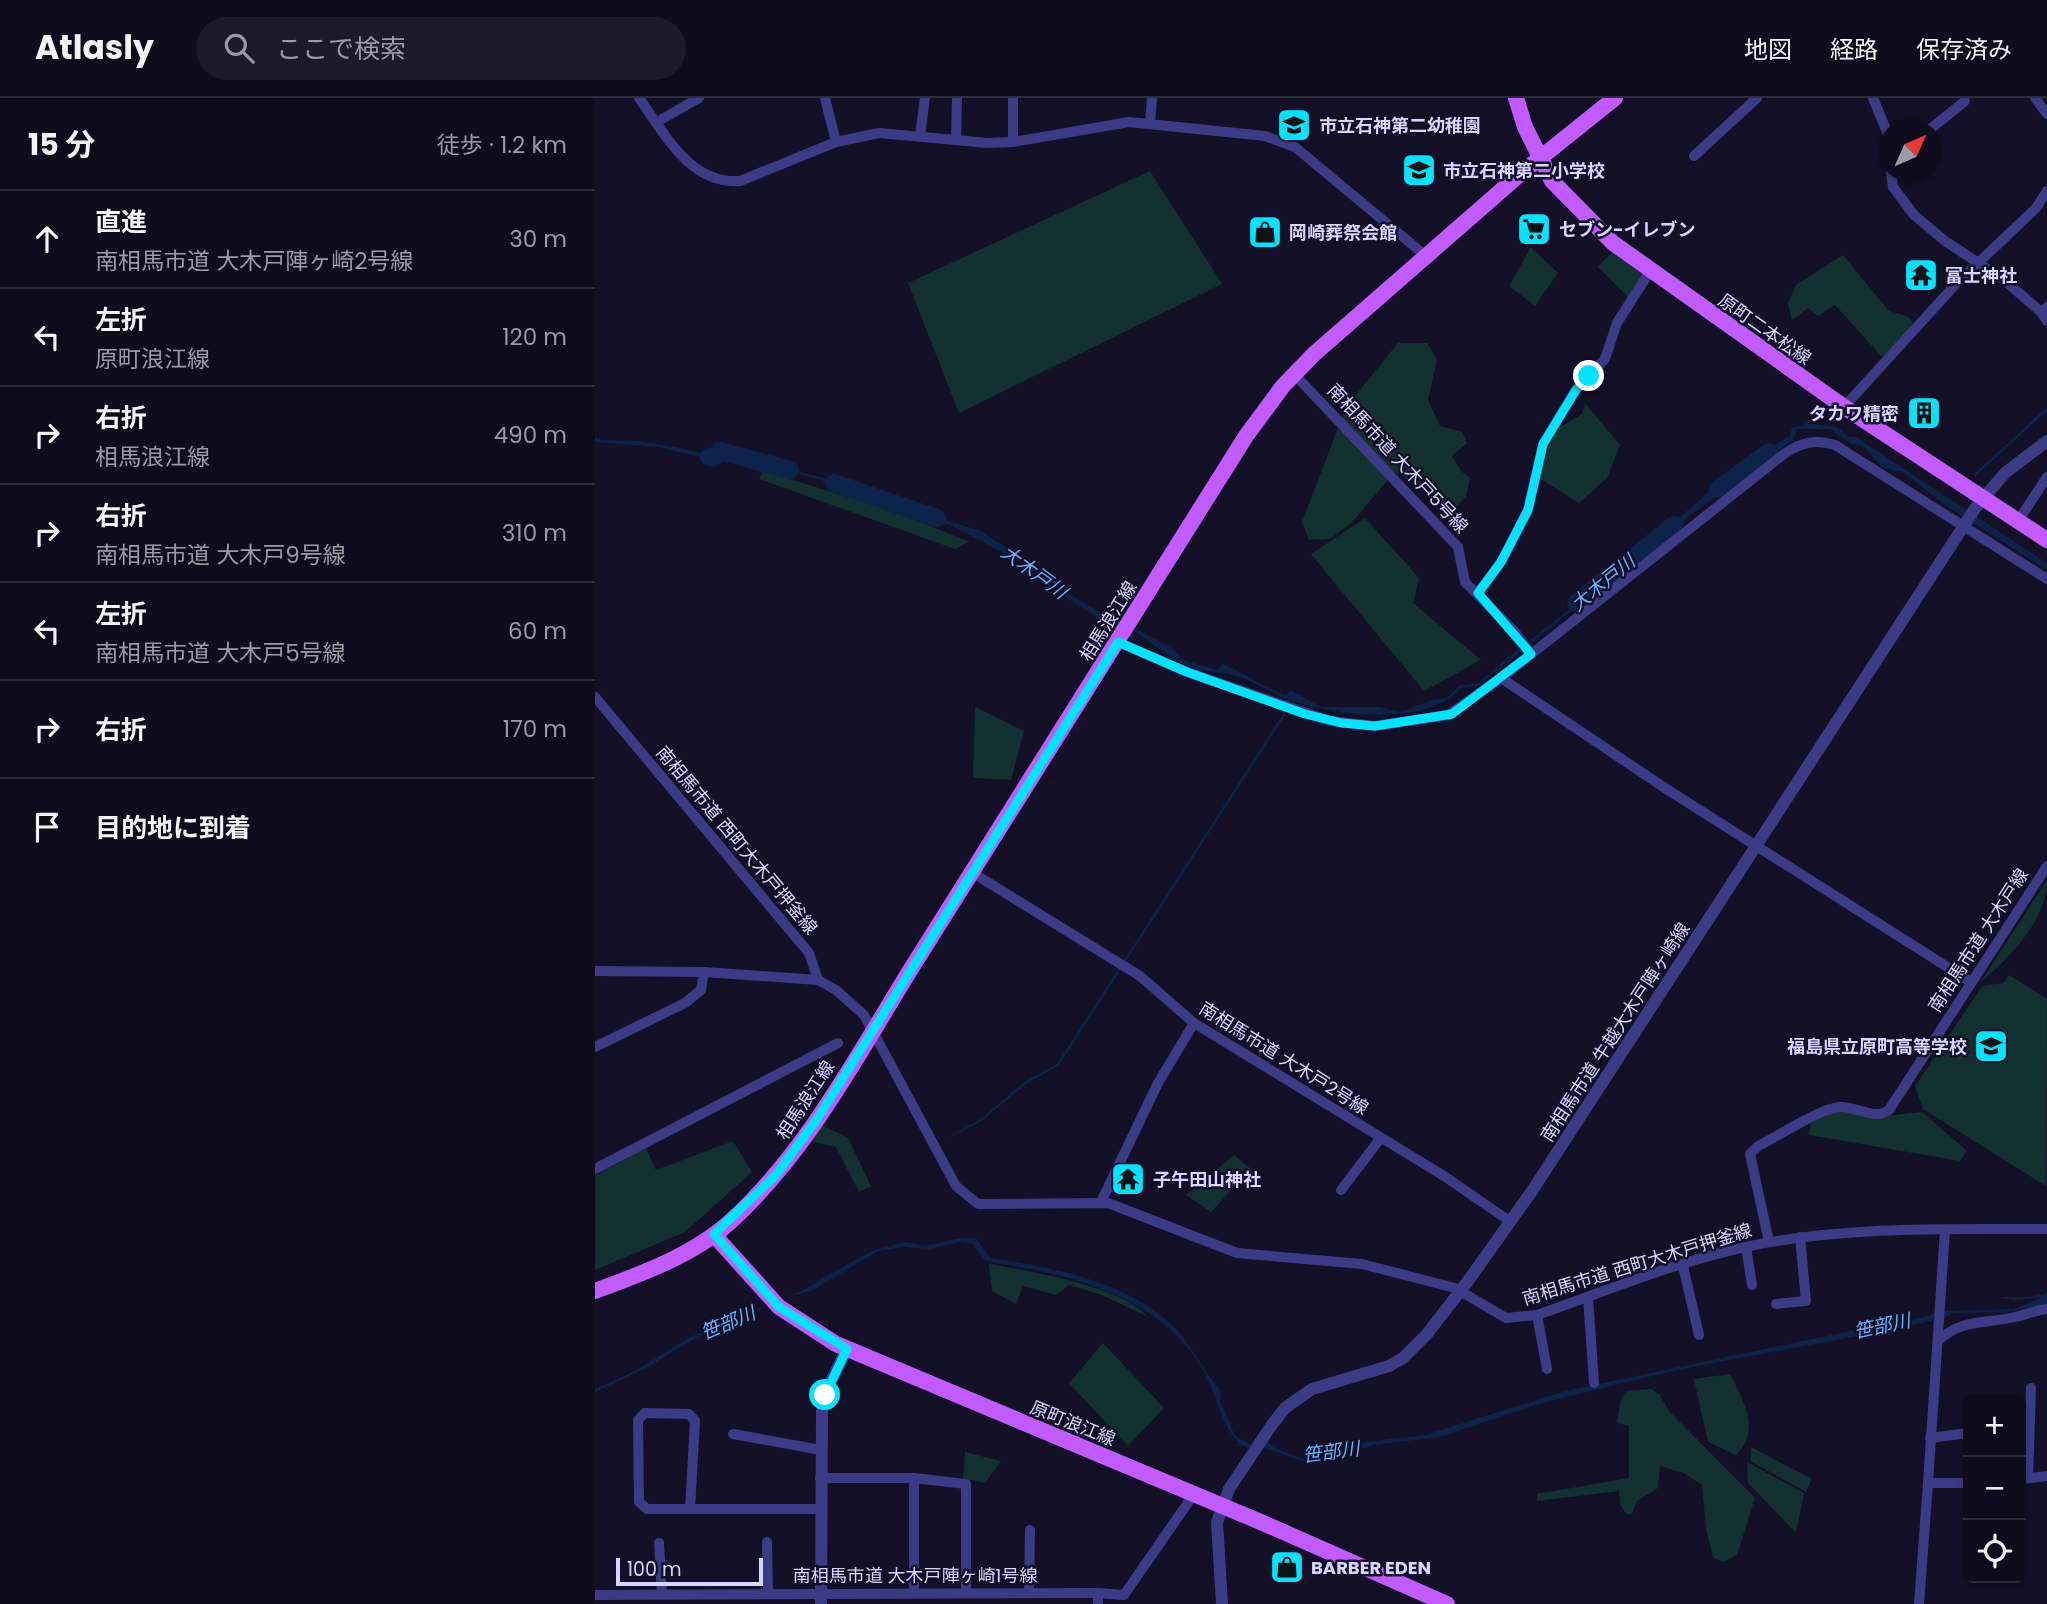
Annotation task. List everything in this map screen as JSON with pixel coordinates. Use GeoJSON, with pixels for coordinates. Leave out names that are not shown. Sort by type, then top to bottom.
{"type":"FeatureCollection","features":[{"type":"Feature","properties":{"kind":"main road","name":"原町二本松線"},"geometry":{"type":"LineString","coordinates":[[1516,98],[1539,158],[1552,181],[1613,243],[1979,502],[2018,521],[2047,540]]}},
{"type":"Feature","properties":{"kind":"main road","name":"相馬浪江線"},"geometry":{"type":"LineString","coordinates":[[595,1291],[678,1256],[714,1234],[785,1164],[817,1119],[973,873],[1246,436],[1294,374],[1539,158],[1615,98]]}},
{"type":"Feature","properties":{"kind":"main road","name":"原町浪江線"},"geometry":{"type":"LineString","coordinates":[[714,1234],[764,1292],[796,1320],[847,1349],[1194,1494],[1447,1604]]}},
{"type":"Feature","properties":{"kind":"street"},"geometry":{"type":"LineString","coordinates":[[639,98],[687,163],[715,180],[726,182],[740,181],[836,142],[879,133],[1013,142],[1114,123],[1265,136],[1295,147],[1426,256]]}},
{"type":"Feature","properties":{"kind":"street"},"geometry":{"type":"LineString","coordinates":[[657,122],[699,98]]}},
{"type":"Feature","properties":{"kind":"street"},"geometry":{"type":"LineString","coordinates":[[825,98],[836,142]]}},
{"type":"Feature","properties":{"kind":"street"},"geometry":{"type":"LineString","coordinates":[[921,136],[925,98]]}},
{"type":"Feature","properties":{"kind":"street"},"geometry":{"type":"LineString","coordinates":[[956,140],[957,98]]}},
{"type":"Feature","properties":{"kind":"street"},"geometry":{"type":"LineString","coordinates":[[1013,98],[1013,142]]}},
{"type":"Feature","properties":{"kind":"street"},"geometry":{"type":"LineString","coordinates":[[1150,124],[1152,98]]}},
{"type":"Feature","properties":{"kind":"street"},"geometry":{"type":"LineString","coordinates":[[1694,156],[1758,98]]}},
{"type":"Feature","properties":{"kind":"street"},"geometry":{"type":"LineString","coordinates":[[1873,98],[1882,119]]}},
{"type":"Feature","properties":{"kind":"street"},"geometry":{"type":"LineString","coordinates":[[2035,98],[2047,114]]}},
{"type":"Feature","properties":{"kind":"street"},"geometry":{"type":"LineString","coordinates":[[1942,119],[1965,99]]}},
{"type":"Feature","properties":{"kind":"street"},"geometry":{"type":"LineString","coordinates":[[1892,182],[1893,187],[1915,215],[2045,313]]}},
{"type":"Feature","properties":{"kind":"street"},"geometry":{"type":"LineString","coordinates":[[1844,407],[1955,285],[2036,208],[2047,191]]}},
{"type":"Feature","properties":{"kind":"street"},"geometry":{"type":"LineString","coordinates":[[1478,593],[1501,562],[1528,510],[1543,444],[1576,390],[1605,359],[1617,323],[1650,271]]}},
{"type":"Feature","properties":{"kind":"street","name":"南相馬市道 大木戸5号線"},"geometry":{"type":"LineString","coordinates":[[1294,374],[1458,547],[1463,578],[1531,654]]}},
{"type":"Feature","properties":{"kind":"street"},"geometry":{"type":"LineString","coordinates":[[1120,639],[1169,665],[1294,710],[1354,725],[1396,723],[1452,714],[1784,454],[1804,443],[1821,441],[1835,445],[2047,579]]}},
{"type":"Feature","properties":{"kind":"street","name":"南相馬市道 牛越大木戸陣ヶ崎線"},"geometry":{"type":"LineString","coordinates":[[1222,1604],[1216,1541],[1217,1522],[1222,1506],[1247,1461],[1271,1426],[1285,1408],[1312,1389],[1389,1366],[1403,1358],[1460,1291],[1511,1222],[1979,502],[2004,473],[2047,441]]}},
{"type":"Feature","properties":{"kind":"street"},"geometry":{"type":"LineString","coordinates":[[2018,521],[2047,477]]}},
{"type":"Feature","properties":{"kind":"street"},"geometry":{"type":"LineString","coordinates":[[1501,678],[1971,982]]}},
{"type":"Feature","properties":{"kind":"street","name":"南相馬市道 西町大木戸押釜線"},"geometry":{"type":"LineString","coordinates":[[595,697],[809,953],[818,980],[836,990],[865,1015],[871,1031],[956,1186],[972,1202],[992,1206],[1101,1202],[1245,1255],[1362,1264],[1460,1291],[1506,1318],[1537,1315],[1683,1266],[1769,1242],[1800,1237],[1945,1230],[2047,1229]]}},
{"type":"Feature","properties":{"kind":"street","name":"南相馬市道 大木戸線"},"geometry":{"type":"LineString","coordinates":[[1769,1242],[1750,1154],[1758,1146],[1832,1109],[1857,1109],[1877,1115],[1883,1114],[1895,1104],[2047,866]]}},
{"type":"Feature","properties":{"kind":"street","name":"南相馬市道 大木戸2号線"},"geometry":{"type":"LineString","coordinates":[[973,873],[1140,976],[1194,1023],[1444,1176],[1511,1222]]}},
{"type":"Feature","properties":{"kind":"street"},"geometry":{"type":"LineString","coordinates":[[595,971],[704,972],[818,980]]}},
{"type":"Feature","properties":{"kind":"street"},"geometry":{"type":"LineString","coordinates":[[595,1047],[685,1003],[701,990],[704,972]]}},
{"type":"Feature","properties":{"kind":"street"},"geometry":{"type":"LineString","coordinates":[[1101,1202],[1158,1083],[1194,1023]]}},
{"type":"Feature","properties":{"kind":"street"},"geometry":{"type":"LineString","coordinates":[[595,1169],[838,1043]]}},
{"type":"Feature","properties":{"kind":"street"},"geometry":{"type":"LineString","coordinates":[[1341,1190],[1380,1139]]}},
{"type":"Feature","properties":{"kind":"street"},"geometry":{"type":"LineString","coordinates":[[1919,1604],[1945,1230]]}},
{"type":"Feature","properties":{"kind":"street"},"geometry":{"type":"LineString","coordinates":[[1776,1304],[1806,1301],[1800,1237]]}},
{"type":"Feature","properties":{"kind":"street"},"geometry":{"type":"LineString","coordinates":[[1746,1247],[1752,1285]]}},
{"type":"Feature","properties":{"kind":"street"},"geometry":{"type":"LineString","coordinates":[[1683,1266],[1699,1335]]}},
{"type":"Feature","properties":{"kind":"street"},"geometry":{"type":"LineString","coordinates":[[1588,1297],[1594,1383]]}},
{"type":"Feature","properties":{"kind":"street"},"geometry":{"type":"LineString","coordinates":[[1938,1337],[1955,1327],[1973,1322],[2015,1317],[2047,1309]]}},
{"type":"Feature","properties":{"kind":"street"},"geometry":{"type":"LineString","coordinates":[[1537,1315],[1547,1369]]}},
{"type":"Feature","properties":{"kind":"street"},"geometry":{"type":"LineString","coordinates":[[821,1598],[820,1478],[825,1395],[847,1349]]}},
{"type":"Feature","properties":{"kind":"street"},"geometry":{"type":"LineString","coordinates":[[2026,1457],[2031,1388]]}},
{"type":"Feature","properties":{"kind":"street"},"geometry":{"type":"LineString","coordinates":[[690,1509],[695,1421],[689,1413],[645,1413],[638,1420],[639,1502],[647,1509],[690,1509],[820,1509]]}},
{"type":"Feature","properties":{"kind":"street"},"geometry":{"type":"LineString","coordinates":[[733,1434],[821,1450]]}},
{"type":"Feature","properties":{"kind":"street"},"geometry":{"type":"LineString","coordinates":[[1930,1438],[1963,1434]]}},
{"type":"Feature","properties":{"kind":"street"},"geometry":{"type":"LineString","coordinates":[[2026,1478],[2047,1476]]}},
{"type":"Feature","properties":{"kind":"street"},"geometry":{"type":"LineString","coordinates":[[820,1478],[914,1478],[966,1484],[966,1591]]}},
{"type":"Feature","properties":{"kind":"street"},"geometry":{"type":"LineString","coordinates":[[914,1478],[914,1591]]}},
{"type":"Feature","properties":{"kind":"street"},"geometry":{"type":"LineString","coordinates":[[1929,1483],[1963,1483]]}},
{"type":"Feature","properties":{"kind":"street","name":"南相馬市道 大木戸陣ヶ崎1号線"},"geometry":{"type":"LineString","coordinates":[[595,1595],[682,1600],[768,1594],[821,1598],[914,1591],[1029,1592],[1098,1598],[1124,1595],[1194,1494]]}},
{"type":"Feature","properties":{"kind":"street"},"geometry":{"type":"LineString","coordinates":[[1029,1592],[1030,1530]]}},
{"type":"Feature","properties":{"kind":"street"},"geometry":{"type":"LineString","coordinates":[[768,1542],[768,1594]]}},
{"type":"Feature","properties":{"kind":"street"},"geometry":{"type":"LineString","coordinates":[[657,1597],[659,1543]]}},
{"type":"Feature","properties":{"kind":"green space"},"geometry":{"type":"Polygon","coordinates":[[[1150,171],[1222,284],[959,413],[908,283],[1150,171]]]}},
{"type":"Feature","properties":{"kind":"green space"},"geometry":{"type":"Polygon","coordinates":[[[1531,247],[1558,273],[1535,306],[1509,286],[1531,247]]]}},
{"type":"Feature","properties":{"kind":"green space"},"geometry":{"type":"Polygon","coordinates":[[[1613,251],[1642,273],[1628,297],[1598,267],[1613,251]]]}},
{"type":"Feature","properties":{"kind":"green space"},"geometry":{"type":"Polygon","coordinates":[[[1843,255],[1889,311],[1907,316],[1914,324],[1883,358],[1835,305],[1818,316],[1808,308],[1792,320],[1788,303],[1796,285],[1843,255]]]}},
{"type":"Feature","properties":{"kind":"green space"},"geometry":{"type":"Polygon","coordinates":[[[1398,343],[1427,343],[1437,359],[1428,400],[1440,426],[1462,432],[1467,443],[1452,456],[1461,471],[1470,478],[1466,496],[1452,511],[1395,472],[1351,523],[1330,539],[1309,540],[1302,522],[1346,407],[1398,343]]]}},
{"type":"Feature","properties":{"kind":"green space"},"geometry":{"type":"Polygon","coordinates":[[[1585,403],[1620,445],[1607,478],[1579,503],[1539,478],[1554,431],[1582,414],[1585,403]]]}},
{"type":"Feature","properties":{"kind":"green space"},"geometry":{"type":"Polygon","coordinates":[[[763,471],[897,512],[969,542],[955,549],[759,479],[763,471]]]}},
{"type":"Feature","properties":{"kind":"green space"},"geometry":{"type":"Polygon","coordinates":[[[1365,518],[1419,578],[1413,603],[1481,660],[1424,691],[1311,554],[1365,518]]]}},
{"type":"Feature","properties":{"kind":"green space"},"geometry":{"type":"Polygon","coordinates":[[[975,707],[1024,731],[1011,780],[973,778],[975,707]]]}},
{"type":"Feature","properties":{"kind":"green space"},"geometry":{"type":"Polygon","coordinates":[[[2047,880],[2041,910],[2024,938],[1980,983],[2047,880]]]}},
{"type":"Feature","properties":{"kind":"green space","name":"福島県立原町高等学校"},"geometry":{"type":"Polygon","coordinates":[[[2009,975],[2047,999],[2046,1186],[1923,1109],[1915,1086],[1982,986],[2003,983],[2009,975]]]}},
{"type":"Feature","properties":{"kind":"green space"},"geometry":{"type":"Polygon","coordinates":[[[1847,1110],[1875,1117],[1922,1112],[1967,1151],[1960,1161],[1809,1135],[1811,1122],[1832,1111],[1847,1110]]]}},
{"type":"Feature","properties":{"kind":"green space"},"geometry":{"type":"Polygon","coordinates":[[[821,1125],[848,1138],[871,1186],[859,1192],[836,1147],[812,1142],[821,1125]]]}},
{"type":"Feature","properties":{"kind":"green space"},"geometry":{"type":"Polygon","coordinates":[[[733,1141],[752,1172],[685,1232],[595,1270],[595,1176],[646,1148],[656,1170],[733,1141]]]}},
{"type":"Feature","properties":{"kind":"green space"},"geometry":{"type":"Polygon","coordinates":[[[1234,1155],[1251,1169],[1211,1212],[1186,1195],[1234,1155]]]}},
{"type":"Feature","properties":{"kind":"green space"},"geometry":{"type":"Polygon","coordinates":[[[989,1264],[1097,1288],[1136,1306],[1148,1317],[1102,1295],[1069,1285],[1056,1295],[1023,1286],[1016,1304],[992,1291],[989,1264]]]}},
{"type":"Feature","properties":{"kind":"green space"},"geometry":{"type":"Polygon","coordinates":[[[1103,1343],[1164,1408],[1128,1446],[1069,1383],[1103,1343]]]}},
{"type":"Feature","properties":{"kind":"green space"},"geometry":{"type":"Polygon","coordinates":[[[1730,1374],[1748,1415],[1749,1426],[1744,1446],[1736,1455],[1708,1442],[1694,1379],[1730,1374]]]}},
{"type":"Feature","properties":{"kind":"green space"},"geometry":{"type":"Polygon","coordinates":[[[1651,1389],[1660,1395],[1669,1411],[1755,1498],[1737,1555],[1723,1562],[1713,1557],[1706,1529],[1702,1485],[1684,1473],[1660,1466],[1658,1488],[1637,1501],[1632,1514],[1626,1514],[1620,1504],[1619,1491],[1537,1501],[1537,1494],[1629,1478],[1629,1426],[1617,1423],[1620,1402],[1626,1391],[1651,1389]]]}},
{"type":"Feature","properties":{"kind":"green space"},"geometry":{"type":"Polygon","coordinates":[[[1751,1447],[1812,1479],[1806,1492],[1750,1461],[1751,1447]]]}},
{"type":"Feature","properties":{"kind":"green space"},"geometry":{"type":"Polygon","coordinates":[[[965,1452],[1001,1461],[985,1483],[963,1478],[965,1452]]]}},
{"type":"Feature","properties":{"kind":"green space"},"geometry":{"type":"Polygon","coordinates":[[[1747,1462],[1804,1493],[1796,1533],[1748,1483],[1747,1462]]]}},
{"type":"Feature","properties":{"kind":"water"},"geometry":{"type":"Polygon","coordinates":[[[1807,423],[1837,427],[1849,437],[1856,437],[2047,563],[2047,570],[1942,503],[1903,472],[1883,468],[1863,446],[1851,444],[1830,429],[1797,429],[1794,439],[1688,517],[1478,686],[1461,688],[1446,700],[1426,709],[1380,715],[1331,710],[1290,700],[1286,714],[1059,1065],[1025,1085],[980,1122],[939,1142],[981,1119],[1023,1083],[1057,1064],[1283,714],[1288,699],[1231,674],[1202,671],[1181,663],[1132,631],[1137,642],[1038,580],[1026,564],[950,525],[888,505],[881,496],[719,453],[717,461],[658,447],[595,442],[595,437],[602,440],[638,441],[712,456],[720,451],[881,493],[911,510],[978,530],[1044,570],[1051,576],[1050,583],[1120,624],[1132,627],[1173,649],[1183,660],[1217,670],[1222,664],[1278,692],[1286,695],[1290,690],[1321,707],[1379,707],[1400,712],[1432,700],[1447,698],[1460,685],[1477,684],[1606,580],[1646,543],[1653,545],[1658,536],[1718,484],[1746,471],[1752,461],[1790,435],[1792,428],[1807,423]]]}},
{"type":"Feature","properties":{"kind":"water","name":"笹部川"},"geometry":{"type":"Polygon","coordinates":[[[960,1238],[976,1238],[990,1258],[1065,1272],[1114,1288],[1137,1299],[1158,1313],[1189,1345],[1221,1391],[1220,1400],[1235,1436],[1252,1445],[1268,1441],[1273,1447],[1300,1458],[1323,1456],[1357,1443],[1425,1435],[1565,1391],[1855,1330],[1882,1329],[1944,1311],[2014,1309],[2043,1297],[2015,1300],[1997,1297],[2028,1297],[2047,1293],[2047,1304],[2007,1312],[1954,1313],[1944,1318],[1894,1329],[1677,1370],[1542,1403],[1440,1437],[1374,1445],[1323,1461],[1301,1461],[1266,1448],[1251,1450],[1242,1445],[1236,1446],[1239,1443],[1222,1416],[1201,1366],[1182,1341],[1160,1321],[1108,1292],[1050,1273],[990,1262],[984,1259],[973,1244],[960,1242],[931,1249],[903,1247],[879,1251],[811,1291],[790,1296],[697,1337],[650,1366],[595,1392],[595,1389],[637,1370],[688,1338],[803,1290],[871,1251],[905,1242],[926,1246],[960,1238]]]}},
{"type":"Feature","properties":{"kind":"waterway"},"geometry":{"type":"LineString","coordinates":[[1975,475],[2047,409]]}},
{"type":"Feature","properties":{"kind":"waterway","name":"大木戸川"},"geometry":{"type":"LineString","coordinates":[[709,457],[713,458],[720,451],[790,470]]}},
{"type":"Feature","properties":{"kind":"waterway","name":"大木戸川"},"geometry":{"type":"LineString","coordinates":[[1718,489],[1769,452]]}},
{"type":"Feature","properties":{"kind":"waterway","name":"大木戸川"},"geometry":{"type":"LineString","coordinates":[[834,483],[937,518]]}},
{"type":"Feature","properties":{"kind":"waterway","name":"大木戸川"},"geometry":{"type":"LineString","coordinates":[[1576,603],[1674,525]]}},
{"type":"Feature","properties":{"kind":"place","name":"市立石神第二幼稚園"},"geometry":{"type":"Point","coordinates":[1294,125]}},
{"type":"Feature","properties":{"kind":"place","name":"市立石神第二小学校"},"geometry":{"type":"Point","coordinates":[1419,170]}},
{"type":"Feature","properties":{"kind":"place","name":"セブン-イレブン"},"geometry":{"type":"Point","coordinates":[1534,229]}},
{"type":"Feature","properties":{"kind":"place","name":"岡崎葬祭会館"},"geometry":{"type":"Point","coordinates":[1265,232]}},
{"type":"Feature","properties":{"kind":"place","name":"富士神社"},"geometry":{"type":"Point","coordinates":[1921,275]}},
{"type":"Feature","properties":{"kind":"place","name":"タカワ精密"},"geometry":{"type":"Point","coordinates":[1924,413]}},
{"type":"Feature","properties":{"kind":"place","name":"福島県立原町高等学校"},"geometry":{"type":"Point","coordinates":[1991,1046]}},
{"type":"Feature","properties":{"kind":"place","name":"子午田山神社"},"geometry":{"type":"Point","coordinates":[1128,1179]}},
{"type":"Feature","properties":{"kind":"place","name":"BARBER EDEN"},"geometry":{"type":"Point","coordinates":[1287,1567]}},
{"type":"Feature","properties":{"kind":"route"},"geometry":{"type":"LineString","coordinates":[[825,1395],[847,1349],[810,1329],[779,1307],[714,1234],[731,1221],[775,1176],[817,1119],[1118,642],[1187,672],[1329,721],[1375,726],[1452,714],[1531,654],[1514,631],[1478,593],[1501,562],[1528,510],[1537,460],[1543,444],[1576,390],[1589,376]]}}]}
